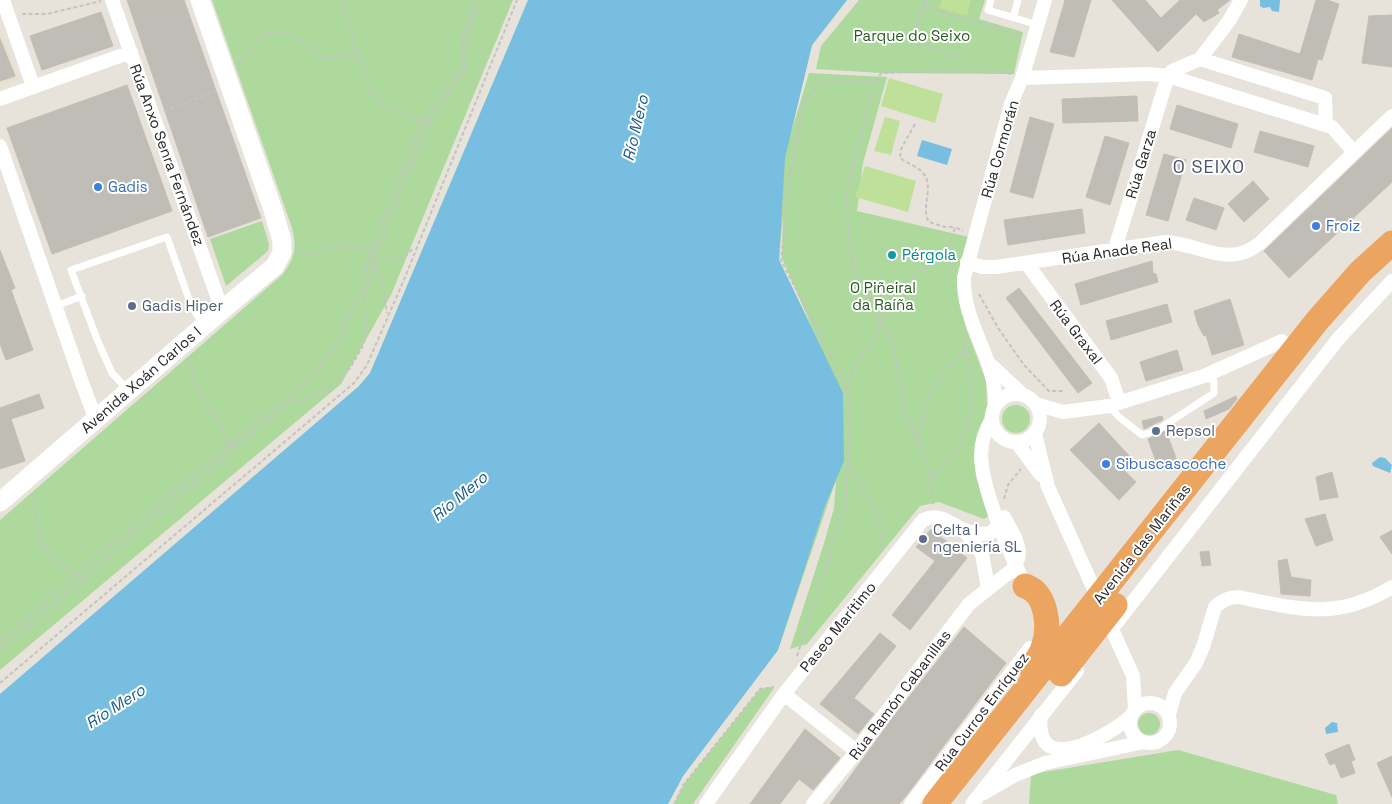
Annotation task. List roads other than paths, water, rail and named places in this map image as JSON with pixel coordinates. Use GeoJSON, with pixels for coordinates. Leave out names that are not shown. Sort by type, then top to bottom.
{"type":"FeatureCollection","features":[{"type":"Feature","properties":{"kind":"highway"},"geometry":{"type":"LineString","coordinates":[[1282,341],[1298,328],[1337,283],[1363,259],[1392,242]]}},
{"type":"Feature","properties":{"kind":"highway","name":"Avenida das Mariñas"},"geometry":{"type":"LineString","coordinates":[[945,800],[1317,321],[1360,272],[1392,242]]}},
{"type":"Feature","properties":{"kind":"highway","name":"Avenida das Mariñas"},"geometry":{"type":"LineString","coordinates":[[945,800],[1091,637],[1329,332],[1392,263]]}},
{"type":"Feature","properties":{"kind":"highway"},"geometry":{"type":"LineString","coordinates":[[945,800],[954,771],[1034,664],[1043,648],[1046,636],[1045,611],[1038,594],[1020,575]]}},
{"type":"Feature","properties":{"kind":"street"},"geometry":{"type":"LineString","coordinates":[[3,0],[33,86]]}},
{"type":"Feature","properties":{"kind":"street","name":"Rúa Anxo Senra Fernández"},"geometry":{"type":"LineString","coordinates":[[112,0],[222,310]]}},
{"type":"Feature","properties":{"kind":"street","name":"Avenida Xoán Carlos I"},"geometry":{"type":"LineString","coordinates":[[0,502],[275,266],[282,252],[282,241],[273,210],[200,0]]}},
{"type":"Feature","properties":{"kind":"street","name":"Rúa Cormorán"},"geometry":{"type":"LineString","coordinates":[[1023,395],[997,372],[988,360],[969,320],[964,289],[959,280],[967,262],[1011,104],[1022,78],[1045,0]]}},
{"type":"Feature","properties":{"kind":"street"},"geometry":{"type":"LineString","coordinates":[[1168,76],[1172,71],[1200,58],[1229,21],[1241,0]]}},
{"type":"Feature","properties":{"kind":"street"},"geometry":{"type":"LineString","coordinates":[[0,99],[131,52]]}},
{"type":"Feature","properties":{"kind":"street"},"geometry":{"type":"LineString","coordinates":[[1200,58],[1325,98],[1326,125]]}},
{"type":"Feature","properties":{"kind":"street"},"geometry":{"type":"LineString","coordinates":[[1022,78],[1149,74],[1168,76],[1332,127],[1354,152]]}},
{"type":"Feature","properties":{"kind":"street","name":"Rúa Garza"},"geometry":{"type":"LineString","coordinates":[[1114,252],[1168,76]]}},
{"type":"Feature","properties":{"kind":"street","name":"Rúa Anade Real"},"geometry":{"type":"LineString","coordinates":[[967,262],[988,267],[1027,264],[1114,252],[1166,242],[1182,243],[1225,256],[1254,248],[1392,116]]}},
{"type":"Feature","properties":{"kind":"street"},"geometry":{"type":"LineString","coordinates":[[0,146],[80,380],[93,412],[98,418]]}},
{"type":"Feature","properties":{"kind":"street","name":"Rúa Graxal"},"geometry":{"type":"LineString","coordinates":[[1027,264],[1111,378],[1114,404]]}},
{"type":"Feature","properties":{"kind":"street"},"geometry":{"type":"LineString","coordinates":[[972,804],[1338,340],[1392,281]]}},
{"type":"Feature","properties":{"kind":"street"},"geometry":{"type":"LineString","coordinates":[[964,530],[982,554],[988,588],[1020,575],[1018,544],[989,493],[983,468],[982,444],[994,413],[1010,395],[1023,395],[1036,404],[1053,410],[1075,411],[1114,404],[1204,376],[1282,341]]}},
{"type":"Feature","properties":{"kind":"street","name":"Rúa Cormorán"},"geometry":{"type":"LineString","coordinates":[[988,360],[993,382],[994,413]]}},
{"type":"Feature","properties":{"kind":"street"},"geometry":{"type":"LineString","coordinates":[[1036,404],[1041,415],[1037,431],[1048,486],[1129,665],[1154,702],[1169,714]]}},
{"type":"Feature","properties":{"kind":"street"},"geometry":{"type":"LineString","coordinates":[[983,468],[990,451],[1011,442],[1027,441],[1037,431],[1075,411]]}},
{"type":"Feature","properties":{"kind":"street"},"geometry":{"type":"LineString","coordinates":[[994,413],[996,432],[1011,442],[1048,486]]}},
{"type":"Feature","properties":{"kind":"street","name":"Rúa Curros Enríquez"},"geometry":{"type":"LineString","coordinates":[[911,804],[1030,649],[1035,636],[1036,612],[1000,526],[989,493]]}},
{"type":"Feature","properties":{"kind":"street","name":"Paseo Marítimo"},"geometry":{"type":"LineString","coordinates":[[706,804],[784,694],[923,520],[940,517],[964,530],[989,534],[1000,526]]}},
{"type":"Feature","properties":{"kind":"street","name":"Rúa Ramón Cabanillas"},"geometry":{"type":"LineString","coordinates":[[814,804],[969,604],[988,588],[1020,575]]}},
{"type":"Feature","properties":{"kind":"street"},"geometry":{"type":"LineString","coordinates":[[972,804],[986,791],[1030,768],[1045,763],[1144,742],[1156,742],[1166,736],[1170,726],[1169,714],[1172,700],[1196,663],[1215,607],[1227,599],[1239,597],[1308,611],[1358,604],[1389,593]]}},
{"type":"Feature","properties":{"kind":"street"},"geometry":{"type":"LineString","coordinates":[[1129,665],[1135,689],[1131,730],[1138,740],[1144,742]]}},
{"type":"Feature","properties":{"kind":"street"},"geometry":{"type":"LineString","coordinates":[[1041,715],[1040,726],[1043,738],[1050,746],[1062,750],[1087,744],[1101,738],[1145,703],[1154,702],[1181,684]]}},
{"type":"Feature","properties":{"kind":"street"},"geometry":{"type":"LineString","coordinates":[[784,694],[856,751]]}},
{"type":"Feature","properties":{"kind":"lane"},"geometry":{"type":"LineString","coordinates":[[991,0],[988,10],[1038,25]]}},
{"type":"Feature","properties":{"kind":"lane"},"geometry":{"type":"LineString","coordinates":[[1013,18],[1018,0]]}},
{"type":"Feature","properties":{"kind":"lane"},"geometry":{"type":"LineString","coordinates":[[129,391],[112,373],[96,339],[71,270],[167,237],[191,305],[204,325]]}},
{"type":"Feature","properties":{"kind":"lane"},"geometry":{"type":"LineString","coordinates":[[56,306],[82,296]]}},
{"type":"Feature","properties":{"kind":"lane"},"geometry":{"type":"LineString","coordinates":[[1114,404],[1119,417],[1142,435],[1156,432],[1214,393],[1214,381],[1204,376]]}},
{"type":"Feature","properties":{"kind":"water","name":"Río Mero"},"geometry":{"type":"Polygon","coordinates":[[[528,0],[847,0],[812,45],[785,158],[779,260],[843,393],[844,461],[825,506],[778,650],[683,776],[668,804],[0,804],[0,694],[359,386],[370,373],[528,0]]]}},
{"type":"Feature","properties":{"kind":"water"},"geometry":{"type":"Polygon","coordinates":[[[1260,0],[1280,0],[1279,12],[1272,11],[1270,7],[1263,8],[1260,6],[1260,0]]]}},
{"type":"Feature","properties":{"kind":"water"},"geometry":{"type":"Polygon","coordinates":[[[922,140],[952,149],[947,165],[917,156],[922,140]]]}},
{"type":"Feature","properties":{"kind":"water"},"geometry":{"type":"Polygon","coordinates":[[[1380,457],[1385,458],[1392,465],[1390,473],[1373,466],[1372,463],[1380,457]]]}},
{"type":"Feature","properties":{"kind":"water"},"geometry":{"type":"Polygon","coordinates":[[[1332,722],[1337,723],[1338,732],[1326,734],[1325,728],[1332,722]]]}},
{"type":"Feature","properties":{"kind":"place","name":"Gadis"},"geometry":{"type":"Point","coordinates":[98,187]}},
{"type":"Feature","properties":{"kind":"place","name":"Froiz"},"geometry":{"type":"Point","coordinates":[1316,226]}},
{"type":"Feature","properties":{"kind":"place","name":"Pérgola"},"geometry":{"type":"Point","coordinates":[892,255]}},
{"type":"Feature","properties":{"kind":"place","name":"Gadis Hiper"},"geometry":{"type":"Point","coordinates":[132,306]}},
{"type":"Feature","properties":{"kind":"place","name":"Repsol"},"geometry":{"type":"Point","coordinates":[1156,431]}},
{"type":"Feature","properties":{"kind":"place","name":"Sibuscascoche"},"geometry":{"type":"Point","coordinates":[1106,464]}},
{"type":"Feature","properties":{"kind":"place","name":"Celta I ngeniería SL"},"geometry":{"type":"Point","coordinates":[923,539]}},
{"type":"Feature","properties":{"kind":"district","name":"O SEIXO"},"geometry":{"type":"Point","coordinates":[1209,167]}},
{"type":"Feature","properties":{"kind":"park label","name":"Parque do Seixo"},"geometry":{"type":"Point","coordinates":[912,36]}},
{"type":"Feature","properties":{"kind":"park label","name":"O Piñeiral da Raíña"},"geometry":{"type":"Point","coordinates":[883,296]}}]}
